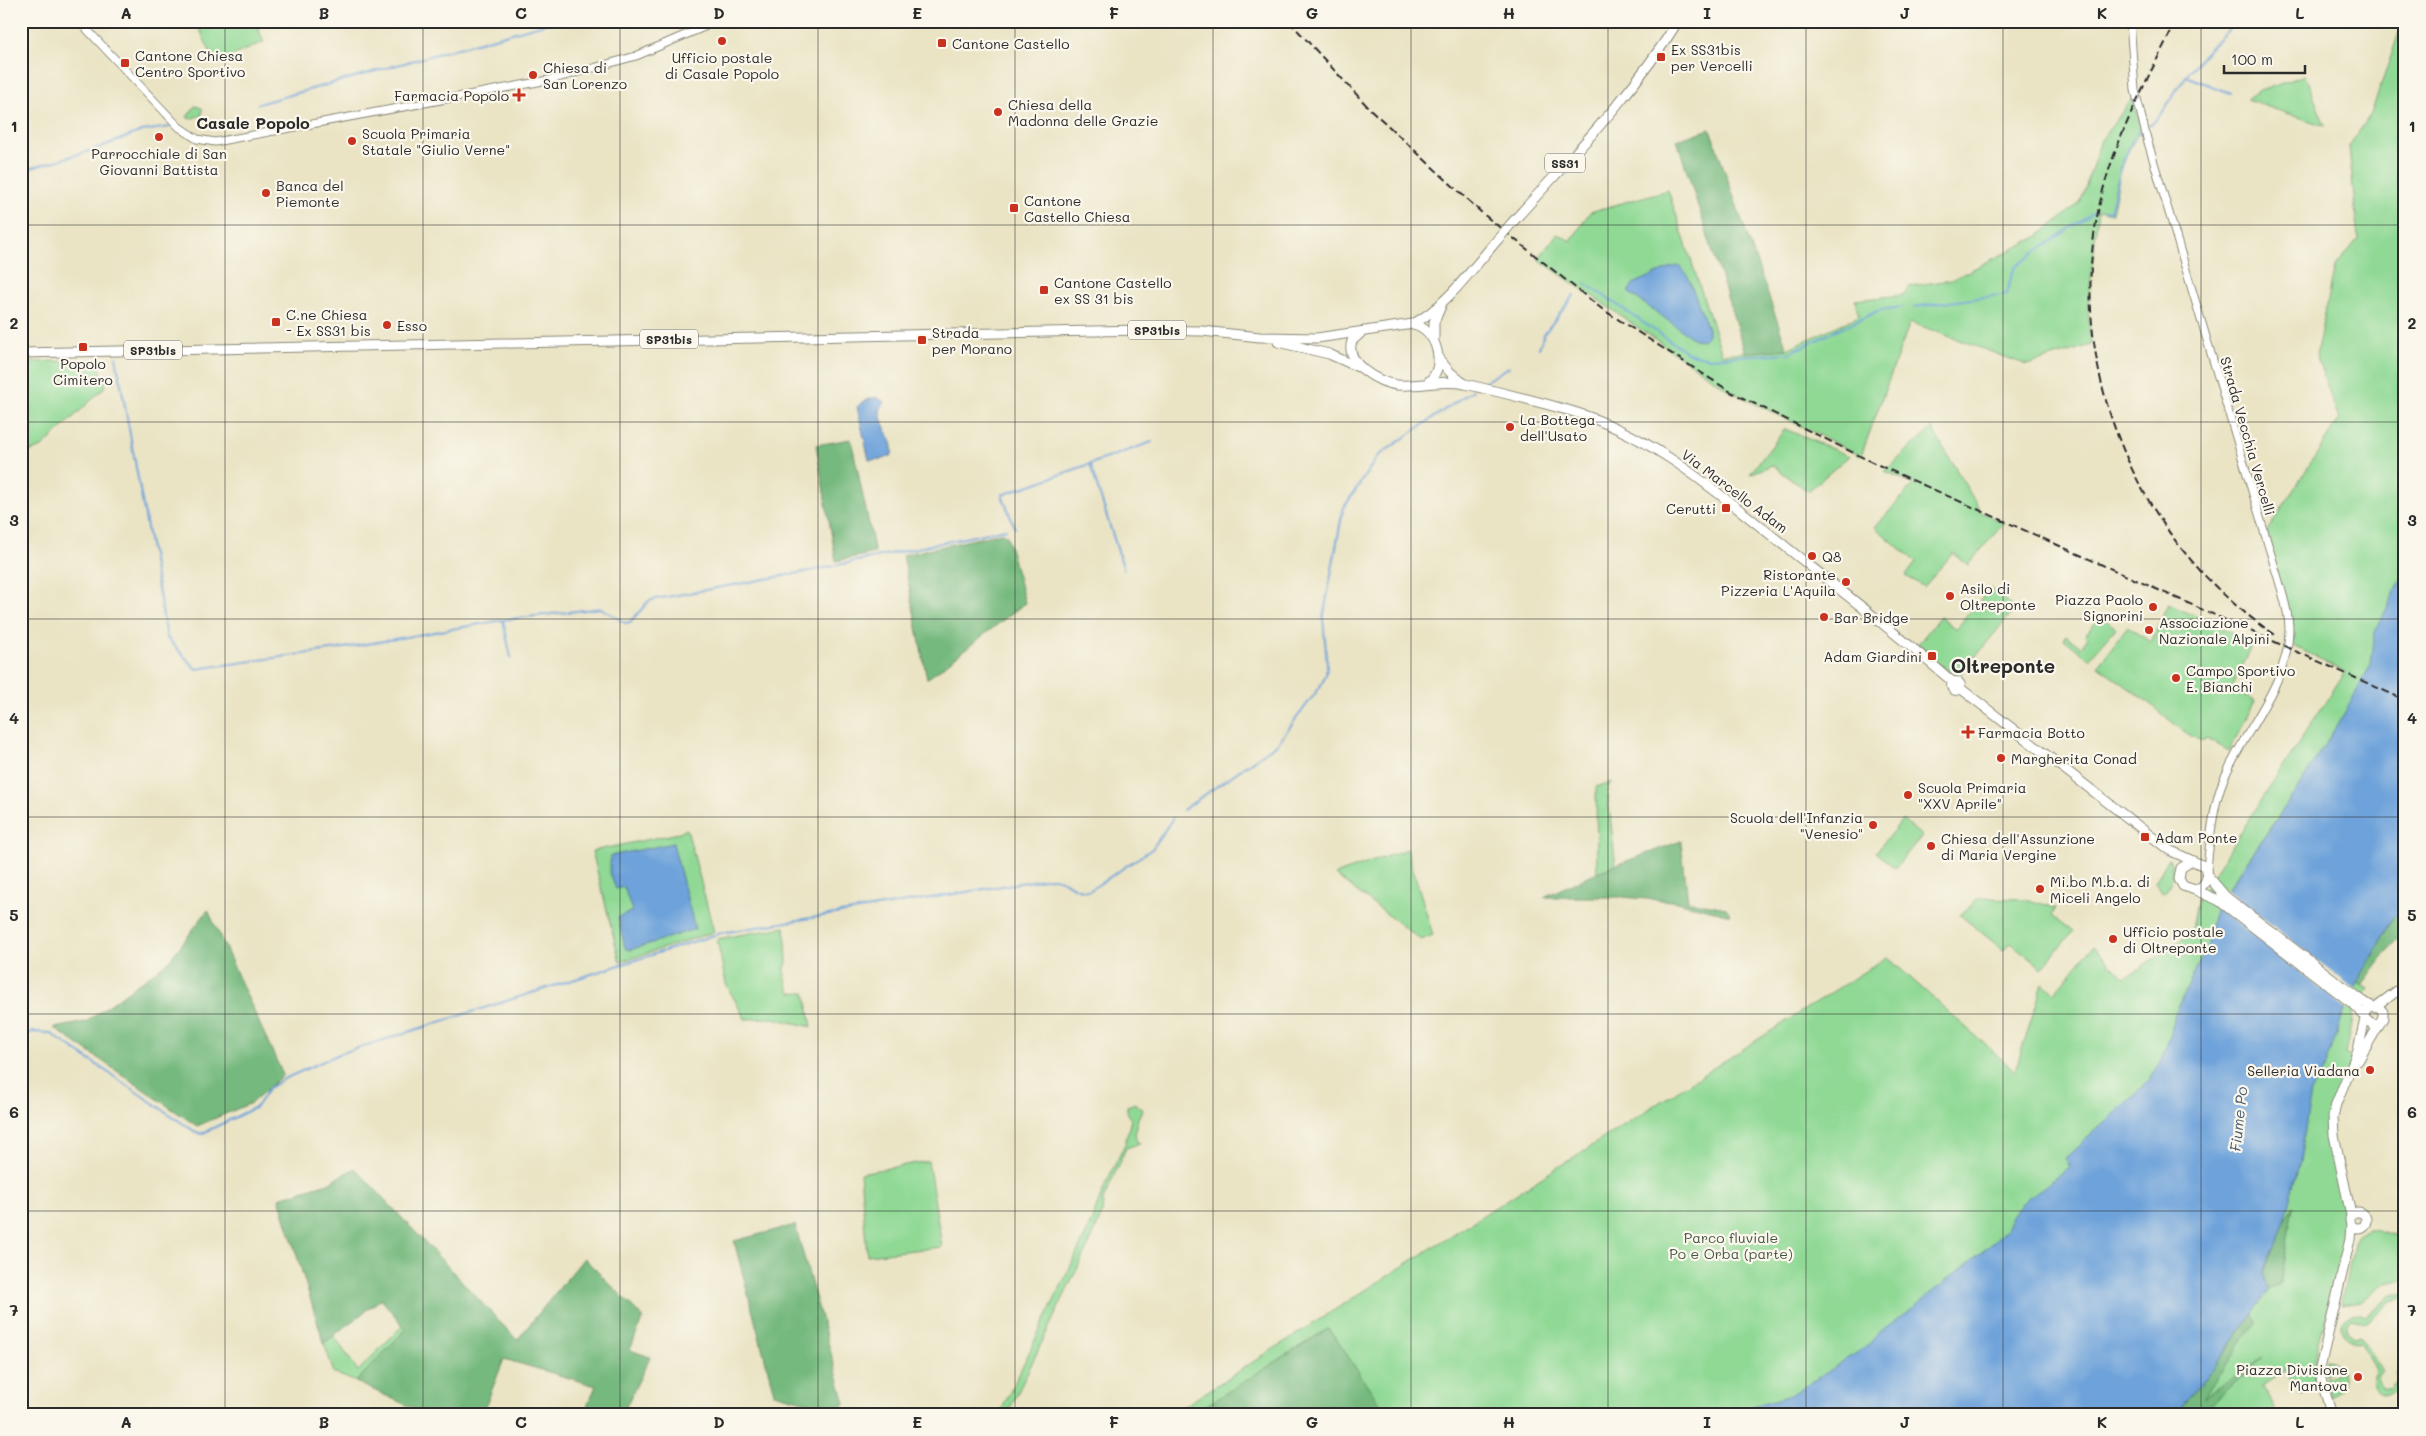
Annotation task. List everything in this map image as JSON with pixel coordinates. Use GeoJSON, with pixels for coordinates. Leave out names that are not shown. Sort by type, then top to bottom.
{"type":"FeatureCollection","features":[{"type":"Feature","properties":{"kind":"main road","name":"SS31"},"geometry":{"type":"LineString","coordinates":[[1413,324],[1425,317],[1444,300],[1499,238],[1624,95],[1647,67],[1678,21]]}},
{"type":"Feature","properties":{"kind":"main road","name":"SS31"},"geometry":{"type":"LineString","coordinates":[[1434,341],[1434,322],[1444,300]]}},
{"type":"Feature","properties":{"kind":"main road"},"geometry":{"type":"LineString","coordinates":[[1413,324],[1425,328],[1434,341],[1437,371],[1428,382],[1396,385],[1378,378],[1352,358],[1350,350],[1354,337],[1362,332],[1413,324]]}},
{"type":"Feature","properties":{"kind":"main road","name":"SP31bis"},"geometry":{"type":"LineString","coordinates":[[21,353],[1143,330],[1202,331],[1260,338],[1329,354],[1363,368]]}},
{"type":"Feature","properties":{"kind":"main road","name":"SP31bis"},"geometry":{"type":"LineString","coordinates":[[1260,338],[1316,338],[1362,332]]}},
{"type":"Feature","properties":{"kind":"main road","name":"Via Marcello Adam"},"geometry":{"type":"LineString","coordinates":[[1437,356],[1450,372],[1468,385]]}},
{"type":"Feature","properties":{"kind":"main road","name":"Via Marcello Adam"},"geometry":{"type":"LineString","coordinates":[[1428,382],[1468,385],[1572,412],[1600,422],[1655,448],[1711,488],[1957,685],[2169,850],[2193,862]]}},
{"type":"Feature","properties":{"kind":"main road","name":"Via Marcello Adam"},"geometry":{"type":"LineString","coordinates":[[2169,850],[2179,873]]}},
{"type":"Feature","properties":{"kind":"main road"},"geometry":{"type":"LineString","coordinates":[[2349,1075],[2383,1018],[2377,1008],[2360,1005],[2218,900],[2183,886],[2179,873],[2181,868],[2193,862],[2201,864],[2208,876],[2225,896],[2360,1005],[2364,1018],[2369,1024],[2379,1024]]}},
{"type":"Feature","properties":{"kind":"main road"},"geometry":{"type":"LineString","coordinates":[[2199,891],[2208,876]]}},
{"type":"Feature","properties":{"kind":"main road"},"geometry":{"type":"LineString","coordinates":[[2377,1008],[2405,985]]}},
{"type":"Feature","properties":{"kind":"main road"},"geometry":{"type":"LineString","coordinates":[[2332,1415],[2319,1373],[2356,1219],[2337,1151],[2333,1117],[2336,1104],[2358,1050],[2367,1008],[2377,1008],[2389,1004],[2405,992]]}},
{"type":"Feature","properties":{"kind":"street"},"geometry":{"type":"LineString","coordinates":[[79,21],[179,127],[193,138],[208,142],[244,139],[311,124],[535,83],[584,72],[636,56],[717,22]]}},
{"type":"Feature","properties":{"kind":"street","name":"Strada Vecchia Vercelli"},"geometry":{"type":"LineString","coordinates":[[2130,21],[2135,90],[2147,139],[2283,595],[2288,621],[2288,647],[2283,664],[2223,782],[2209,849],[2208,876]]}},
{"type":"Feature","properties":{"kind":"street"},"geometry":{"type":"LineString","coordinates":[[2193,862],[2209,849]]}},
{"type":"Feature","properties":{"kind":"green space"},"geometry":{"type":"Polygon","coordinates":[[[196,21],[255,21],[264,42],[215,63],[196,21]]]}},
{"type":"Feature","properties":{"kind":"green space","name":"Parco fluviale Po e Orba (parte)"},"geometry":{"type":"Polygon","coordinates":[[[2403,21],[2405,685],[2347,709],[2300,785],[2216,906],[2346,1008],[2357,983],[2369,989],[2353,1013],[2345,1054],[2353,1059],[2329,1118],[2332,1152],[2346,1217],[2342,1251],[2314,1362],[2316,1384],[2304,1393],[2299,1394],[2285,1370],[2262,1386],[2278,1415],[1170,1415],[1887,957],[2015,1071],[2043,983],[2054,993],[2093,946],[2125,978],[2187,936],[2192,929],[2198,898],[2345,672],[2292,645],[2295,634],[2289,631],[2267,531],[2339,419],[2316,355],[2335,267],[2358,239],[2349,146],[2371,114],[2403,21]]]}},
{"type":"Feature","properties":{"kind":"green space"},"geometry":{"type":"Polygon","coordinates":[[[2305,75],[2325,126],[2247,100],[2260,91],[2305,75]]]}},
{"type":"Feature","properties":{"kind":"green space"},"geometry":{"type":"Polygon","coordinates":[[[2133,98],[2141,127],[2122,163],[2112,213],[2098,210],[2088,307],[2091,345],[2027,365],[1910,322],[1861,456],[1732,392],[1538,259],[1557,234],[1571,241],[1590,212],[1668,190],[1722,354],[1787,349],[1859,316],[1855,300],[1903,295],[1910,286],[1951,280],[2037,237],[2081,201],[2101,140],[2133,98]]]}},
{"type":"Feature","properties":{"kind":"green space"},"geometry":{"type":"Polygon","coordinates":[[[195,106],[202,108],[202,115],[189,119],[187,117],[195,106]]]}},
{"type":"Feature","properties":{"kind":"green space"},"geometry":{"type":"Polygon","coordinates":[[[1710,129],[1787,349],[1745,353],[1677,140],[1710,129]]]}},
{"type":"Feature","properties":{"kind":"green space"},"geometry":{"type":"Polygon","coordinates":[[[97,360],[106,386],[42,447],[21,455],[21,362],[97,360]]]}},
{"type":"Feature","properties":{"kind":"green space"},"geometry":{"type":"Polygon","coordinates":[[[1932,428],[1981,512],[2004,523],[1968,565],[1953,553],[1924,587],[1906,576],[1916,562],[1875,527],[1914,484],[1885,471],[1932,428]]]}},
{"type":"Feature","properties":{"kind":"green space"},"geometry":{"type":"Polygon","coordinates":[[[1785,429],[1849,456],[1808,491],[1772,465],[1750,474],[1785,429]]]}},
{"type":"Feature","properties":{"kind":"green space"},"geometry":{"type":"Polygon","coordinates":[[[851,439],[875,553],[836,561],[816,445],[851,439]]]}},
{"type":"Feature","properties":{"kind":"green space"},"geometry":{"type":"Polygon","coordinates":[[[1002,533],[1007,536],[1025,603],[927,679],[903,555],[1002,533]]]}},
{"type":"Feature","properties":{"kind":"green space"},"geometry":{"type":"Polygon","coordinates":[[[1990,588],[2015,609],[1958,677],[1931,659],[1933,656],[1918,644],[1940,617],[1956,629],[1990,588]]]}},
{"type":"Feature","properties":{"kind":"green space","name":"Campo Sportivo E. Bianchi"},"geometry":{"type":"Polygon","coordinates":[[[2168,604],[2232,632],[2252,647],[2231,689],[2255,701],[2229,751],[2206,738],[2204,742],[2188,734],[2098,666],[2127,627],[2151,642],[2168,604]]]}},
{"type":"Feature","properties":{"kind":"green space"},"geometry":{"type":"Polygon","coordinates":[[[2101,616],[2116,628],[2089,659],[2064,639],[2066,636],[2081,647],[2088,638],[2085,635],[2101,616]]]}},
{"type":"Feature","properties":{"kind":"green space"},"geometry":{"type":"Polygon","coordinates":[[[1611,782],[1607,790],[1616,867],[1597,872],[1596,787],[1611,782]]]}},
{"type":"Feature","properties":{"kind":"green space"},"geometry":{"type":"Polygon","coordinates":[[[1902,820],[1922,836],[1895,868],[1876,852],[1902,820]]]}},
{"type":"Feature","properties":{"kind":"green space"},"geometry":{"type":"Polygon","coordinates":[[[687,829],[714,932],[620,962],[592,851],[679,833],[687,829]]]}},
{"type":"Feature","properties":{"kind":"green space"},"geometry":{"type":"Polygon","coordinates":[[[1681,841],[1688,901],[1726,908],[1731,915],[1672,901],[1622,897],[1544,897],[1597,872],[1681,841]]]}},
{"type":"Feature","properties":{"kind":"green space"},"geometry":{"type":"Polygon","coordinates":[[[1407,849],[1433,935],[1421,940],[1335,875],[1407,849]]]}},
{"type":"Feature","properties":{"kind":"green space"},"geometry":{"type":"Polygon","coordinates":[[[2169,858],[2173,873],[2171,882],[2163,894],[2155,882],[2169,858]]]}},
{"type":"Feature","properties":{"kind":"green space"},"geometry":{"type":"Polygon","coordinates":[[[1979,898],[2025,899],[2056,908],[2052,915],[2073,931],[2042,968],[2011,943],[2003,950],[1960,915],[1979,898]]]}},
{"type":"Feature","properties":{"kind":"green space"},"geometry":{"type":"Polygon","coordinates":[[[2405,906],[2405,928],[2362,986],[2357,983],[2393,918],[2405,906]]]}},
{"type":"Feature","properties":{"kind":"green space"},"geometry":{"type":"Polygon","coordinates":[[[208,910],[283,1075],[251,1103],[197,1126],[54,1028],[86,1022],[168,962],[208,910]]]}},
{"type":"Feature","properties":{"kind":"green space"},"geometry":{"type":"Polygon","coordinates":[[[785,927],[787,962],[784,972],[790,993],[805,992],[812,1027],[772,1018],[745,1019],[726,984],[717,939],[785,927]]]}},
{"type":"Feature","properties":{"kind":"green space"},"geometry":{"type":"Polygon","coordinates":[[[1136,1103],[1142,1110],[1137,1121],[1136,1130],[1137,1142],[1141,1143],[1126,1148],[1103,1200],[1102,1214],[1092,1238],[1007,1415],[999,1415],[1087,1232],[1106,1183],[1125,1144],[1131,1119],[1127,1114],[1127,1106],[1136,1103]]]}},
{"type":"Feature","properties":{"kind":"green space"},"geometry":{"type":"Polygon","coordinates":[[[928,1161],[942,1247],[867,1255],[860,1173],[928,1161]]]}},
{"type":"Feature","properties":{"kind":"green space"},"geometry":{"type":"Polygon","coordinates":[[[355,1168],[517,1340],[584,1258],[643,1317],[630,1350],[650,1357],[622,1415],[583,1415],[596,1386],[504,1359],[482,1415],[428,1415],[356,1382],[406,1329],[381,1299],[324,1343],[279,1198],[328,1183],[355,1168]]]}},
{"type":"Feature","properties":{"kind":"green space"},"geometry":{"type":"Polygon","coordinates":[[[2293,1206],[2280,1283],[2269,1290],[2264,1274],[2284,1220],[2293,1206]]]}},
{"type":"Feature","properties":{"kind":"green space"},"geometry":{"type":"Polygon","coordinates":[[[795,1225],[845,1403],[840,1411],[774,1393],[734,1241],[795,1225]]]}},
{"type":"Feature","properties":{"kind":"green space"},"geometry":{"type":"Polygon","coordinates":[[[2367,1229],[2405,1238],[2405,1279],[2385,1283],[2362,1301],[2342,1304],[2356,1236],[2367,1229]]]}},
{"type":"Feature","properties":{"kind":"green space"},"geometry":{"type":"Polygon","coordinates":[[[2405,1294],[2405,1298],[2391,1301],[2366,1323],[2352,1319],[2347,1325],[2347,1333],[2353,1338],[2361,1336],[2383,1371],[2378,1375],[2377,1380],[2382,1388],[2391,1389],[2397,1381],[2396,1374],[2405,1372],[2399,1389],[2393,1393],[2381,1394],[2372,1382],[2376,1370],[2361,1343],[2352,1342],[2346,1338],[2342,1332],[2341,1323],[2355,1313],[2365,1316],[2391,1296],[2405,1294]]]}},
{"type":"Feature","properties":{"kind":"green space"},"geometry":{"type":"Polygon","coordinates":[[[2252,1314],[2257,1322],[2238,1346],[2204,1398],[2263,1357],[2200,1415],[2173,1415],[2200,1386],[2252,1314]]]}},
{"type":"Feature","properties":{"kind":"green space"},"geometry":{"type":"Polygon","coordinates":[[[403,1325],[407,1329],[356,1382],[334,1373],[324,1343],[334,1336],[358,1371],[403,1325]]]}},
{"type":"Feature","properties":{"kind":"green space"},"geometry":{"type":"Polygon","coordinates":[[[1329,1328],[1386,1413],[1191,1415],[1329,1328]]]}},
{"type":"Feature","properties":{"kind":"green space"},"geometry":{"type":"Polygon","coordinates":[[[2325,1359],[2332,1360],[2341,1368],[2331,1370],[2324,1376],[2325,1359]]]}},
{"type":"Feature","properties":{"kind":"green space"},"geometry":{"type":"Polygon","coordinates":[[[2342,1370],[2343,1379],[2341,1386],[2330,1397],[2324,1379],[2342,1370]]]}},
{"type":"Feature","properties":{"kind":"water"},"geometry":{"type":"Polygon","coordinates":[[[1679,266],[1687,274],[1708,329],[1708,335],[1703,340],[1694,339],[1628,292],[1633,284],[1672,267],[1679,266]]]}},
{"type":"Feature","properties":{"kind":"water"},"geometry":{"type":"Polygon","coordinates":[[[876,397],[885,402],[880,410],[883,423],[890,438],[892,455],[884,459],[869,460],[857,407],[863,401],[876,397]]]}},
{"type":"Feature","properties":{"kind":"water","name":"Fiume Po"},"geometry":{"type":"Polygon","coordinates":[[[2405,571],[2405,906],[2393,918],[2357,983],[2342,1018],[2326,1066],[2311,1092],[2300,1162],[2284,1220],[2264,1274],[2269,1290],[2200,1386],[2173,1415],[1724,1415],[1793,1394],[1869,1344],[1880,1331],[1908,1312],[1994,1242],[2006,1229],[2011,1216],[2027,1198],[2070,1167],[2065,1158],[2132,1098],[2150,1079],[2162,1057],[2171,1033],[2175,1013],[2208,944],[2209,930],[2216,907],[2300,785],[2347,709],[2371,664],[2375,632],[2405,571]]]}},
{"type":"Feature","properties":{"kind":"water"},"geometry":{"type":"Polygon","coordinates":[[[673,843],[695,929],[630,950],[625,948],[618,917],[632,911],[624,887],[616,889],[610,874],[610,856],[673,843]]]}},
{"type":"Feature","properties":{"kind":"pier"},"geometry":{"type":"Polygon","coordinates":[[[2225,889],[2357,991],[2348,1010],[2214,905],[2225,889]]]}},
{"type":"Feature","properties":{"kind":"waterway"},"geometry":{"type":"LineString","coordinates":[[258,104],[555,21]]}},
{"type":"Feature","properties":{"kind":"waterway"},"geometry":{"type":"LineString","coordinates":[[2149,125],[2162,112],[2192,68],[2223,35],[2240,21]]}},
{"type":"Feature","properties":{"kind":"waterway"},"geometry":{"type":"LineString","coordinates":[[2186,76],[2230,93]]}},
{"type":"Feature","properties":{"kind":"waterway"},"geometry":{"type":"LineString","coordinates":[[21,171],[93,150],[142,131],[170,127]]}},
{"type":"Feature","properties":{"kind":"waterway"},"geometry":{"type":"LineString","coordinates":[[2105,210],[2110,211],[2118,179],[2130,145],[2142,130]]}},
{"type":"Feature","properties":{"kind":"waterway"},"geometry":{"type":"LineString","coordinates":[[1914,307],[2007,294],[2012,273],[2016,266],[2096,210]]}},
{"type":"Feature","properties":{"kind":"waterway"},"geometry":{"type":"LineString","coordinates":[[1585,283],[1688,353],[1709,358],[1789,353],[1880,310],[1903,307]]}},
{"type":"Feature","properties":{"kind":"waterway"},"geometry":{"type":"LineString","coordinates":[[1539,348],[1544,334],[1574,295]]}},
{"type":"Feature","properties":{"kind":"waterway"},"geometry":{"type":"LineString","coordinates":[[116,357],[167,638],[196,669],[338,649],[503,620],[601,608],[625,623],[630,622],[649,601],[656,599],[810,571],[1006,529]]}},
{"type":"Feature","properties":{"kind":"waterway"},"geometry":{"type":"LineString","coordinates":[[1481,384],[1509,367]]}},
{"type":"Feature","properties":{"kind":"waterway"},"geometry":{"type":"LineString","coordinates":[[1183,810],[1277,744],[1320,687],[1326,675],[1327,663],[1323,619],[1343,509],[1378,456],[1473,390]]}},
{"type":"Feature","properties":{"kind":"waterway"},"geometry":{"type":"LineString","coordinates":[[1090,464],[1152,442]]}},
{"type":"Feature","properties":{"kind":"waterway"},"geometry":{"type":"LineString","coordinates":[[1015,528],[1002,495],[1090,464],[1124,570]]}},
{"type":"Feature","properties":{"kind":"waterway"},"geometry":{"type":"LineString","coordinates":[[503,620],[511,658]]}},
{"type":"Feature","properties":{"kind":"waterway"},"geometry":{"type":"LineString","coordinates":[[21,1037],[32,1032],[50,1033],[201,1134],[256,1107],[269,1088],[282,1080],[339,1054],[721,933],[1050,878],[1060,879],[1077,888],[1089,891],[1152,849],[1173,818]]}},
{"type":"Feature","properties":{"kind":"railway"},"geometry":{"type":"LineString","coordinates":[[1289,21],[1369,108],[1483,214],[1602,309],[1731,392],[1874,463],[2405,700]]}},
{"type":"Feature","properties":{"kind":"railway"},"geometry":{"type":"LineString","coordinates":[[2176,21],[2128,121],[2105,183],[2093,247],[2091,312],[2100,376],[2118,437],[2146,495],[2182,549],[2226,596],[2277,636]]}},
{"type":"Feature","properties":{"kind":"place","name":"Ufficio postale di Casale Popolo"},"geometry":{"type":"Point","coordinates":[722,41]}},
{"type":"Feature","properties":{"kind":"place","name":"Cantone Castello"},"geometry":{"type":"Point","coordinates":[942,43]}},
{"type":"Feature","properties":{"kind":"place","name":"Ex SS31bis per Vercelli"},"geometry":{"type":"Point","coordinates":[1661,57]}},
{"type":"Feature","properties":{"kind":"place","name":"Cantone Chiesa Centro Sportivo"},"geometry":{"type":"Point","coordinates":[125,63]}},
{"type":"Feature","properties":{"kind":"place","name":"Chiesa di San Lorenzo"},"geometry":{"type":"Point","coordinates":[533,75]}},
{"type":"Feature","properties":{"kind":"place","name":"Farmacia Popolo"},"geometry":{"type":"Point","coordinates":[519,95]}},
{"type":"Feature","properties":{"kind":"place","name":"Chiesa della Madonna delle Grazie"},"geometry":{"type":"Point","coordinates":[998,112]}},
{"type":"Feature","properties":{"kind":"place","name":"Parrocchiale di San Giovanni Battista"},"geometry":{"type":"Point","coordinates":[159,137]}},
{"type":"Feature","properties":{"kind":"place","name":"Scuola Primaria Statale \"Giulio Verne\""},"geometry":{"type":"Point","coordinates":[352,141]}},
{"type":"Feature","properties":{"kind":"place","name":"Banca del Piemonte"},"geometry":{"type":"Point","coordinates":[266,193]}},
{"type":"Feature","properties":{"kind":"place","name":"Cantone Castello Chiesa"},"geometry":{"type":"Point","coordinates":[1014,208]}},
{"type":"Feature","properties":{"kind":"place","name":"Cantone Castello ex SS 31 bis"},"geometry":{"type":"Point","coordinates":[1044,290]}},
{"type":"Feature","properties":{"kind":"place","name":"C.ne Chiesa - Ex SS31 bis"},"geometry":{"type":"Point","coordinates":[276,322]}},
{"type":"Feature","properties":{"kind":"place","name":"Esso"},"geometry":{"type":"Point","coordinates":[387,325]}},
{"type":"Feature","properties":{"kind":"place","name":"Strada per Morano"},"geometry":{"type":"Point","coordinates":[922,340]}},
{"type":"Feature","properties":{"kind":"place","name":"Popolo Cimitero"},"geometry":{"type":"Point","coordinates":[83,347]}},
{"type":"Feature","properties":{"kind":"place","name":"La Bottega dell'Usato"},"geometry":{"type":"Point","coordinates":[1510,427]}},
{"type":"Feature","properties":{"kind":"place","name":"Cerutti"},"geometry":{"type":"Point","coordinates":[1726,508]}},
{"type":"Feature","properties":{"kind":"place","name":"Q8"},"geometry":{"type":"Point","coordinates":[1812,556]}},
{"type":"Feature","properties":{"kind":"place","name":"Ristorante Pizzeria L'Aquila"},"geometry":{"type":"Point","coordinates":[1846,582]}},
{"type":"Feature","properties":{"kind":"place","name":"Asilo di Oltreponte"},"geometry":{"type":"Point","coordinates":[1950,596]}},
{"type":"Feature","properties":{"kind":"place","name":"Piazza Paolo Signorini"},"geometry":{"type":"Point","coordinates":[2153,607]}},
{"type":"Feature","properties":{"kind":"place","name":"Bar Bridge"},"geometry":{"type":"Point","coordinates":[1824,617]}},
{"type":"Feature","properties":{"kind":"place","name":"Associazione Nazionale Alpini"},"geometry":{"type":"Point","coordinates":[2149,630]}},
{"type":"Feature","properties":{"kind":"place","name":"Adam Giardini"},"geometry":{"type":"Point","coordinates":[1932,656]}},
{"type":"Feature","properties":{"kind":"place","name":"Campo Sportivo E. Bianchi"},"geometry":{"type":"Point","coordinates":[2176,678]}},
{"type":"Feature","properties":{"kind":"place","name":"Farmacia Botto"},"geometry":{"type":"Point","coordinates":[1968,732]}},
{"type":"Feature","properties":{"kind":"place","name":"Margherita Conad"},"geometry":{"type":"Point","coordinates":[2001,758]}},
{"type":"Feature","properties":{"kind":"place","name":"Scuola Primaria \"XXV Aprile\""},"geometry":{"type":"Point","coordinates":[1908,795]}},
{"type":"Feature","properties":{"kind":"place","name":"Scuola dell'Infanzia \"Venesio\""},"geometry":{"type":"Point","coordinates":[1873,825]}},
{"type":"Feature","properties":{"kind":"place","name":"Adam Ponte"},"geometry":{"type":"Point","coordinates":[2145,837]}},
{"type":"Feature","properties":{"kind":"place","name":"Chiesa dell'Assunzione di Maria Vergine"},"geometry":{"type":"Point","coordinates":[1931,846]}},
{"type":"Feature","properties":{"kind":"place","name":"Mi.bo M.b.a. di Miceli Angelo"},"geometry":{"type":"Point","coordinates":[2040,889]}},
{"type":"Feature","properties":{"kind":"place","name":"Ufficio postale di Oltreponte"},"geometry":{"type":"Point","coordinates":[2113,939]}},
{"type":"Feature","properties":{"kind":"place","name":"Selleria Viadana"},"geometry":{"type":"Point","coordinates":[2370,1070]}},
{"type":"Feature","properties":{"kind":"place","name":"Piazza Divisione Mantova"},"geometry":{"type":"Point","coordinates":[2358,1377]}},
{"type":"Feature","properties":{"kind":"district","name":"Casale Popolo"},"geometry":{"type":"Point","coordinates":[253,122]}},
{"type":"Feature","properties":{"kind":"district","name":"Oltreponte"},"geometry":{"type":"Point","coordinates":[2003,665]}}]}
